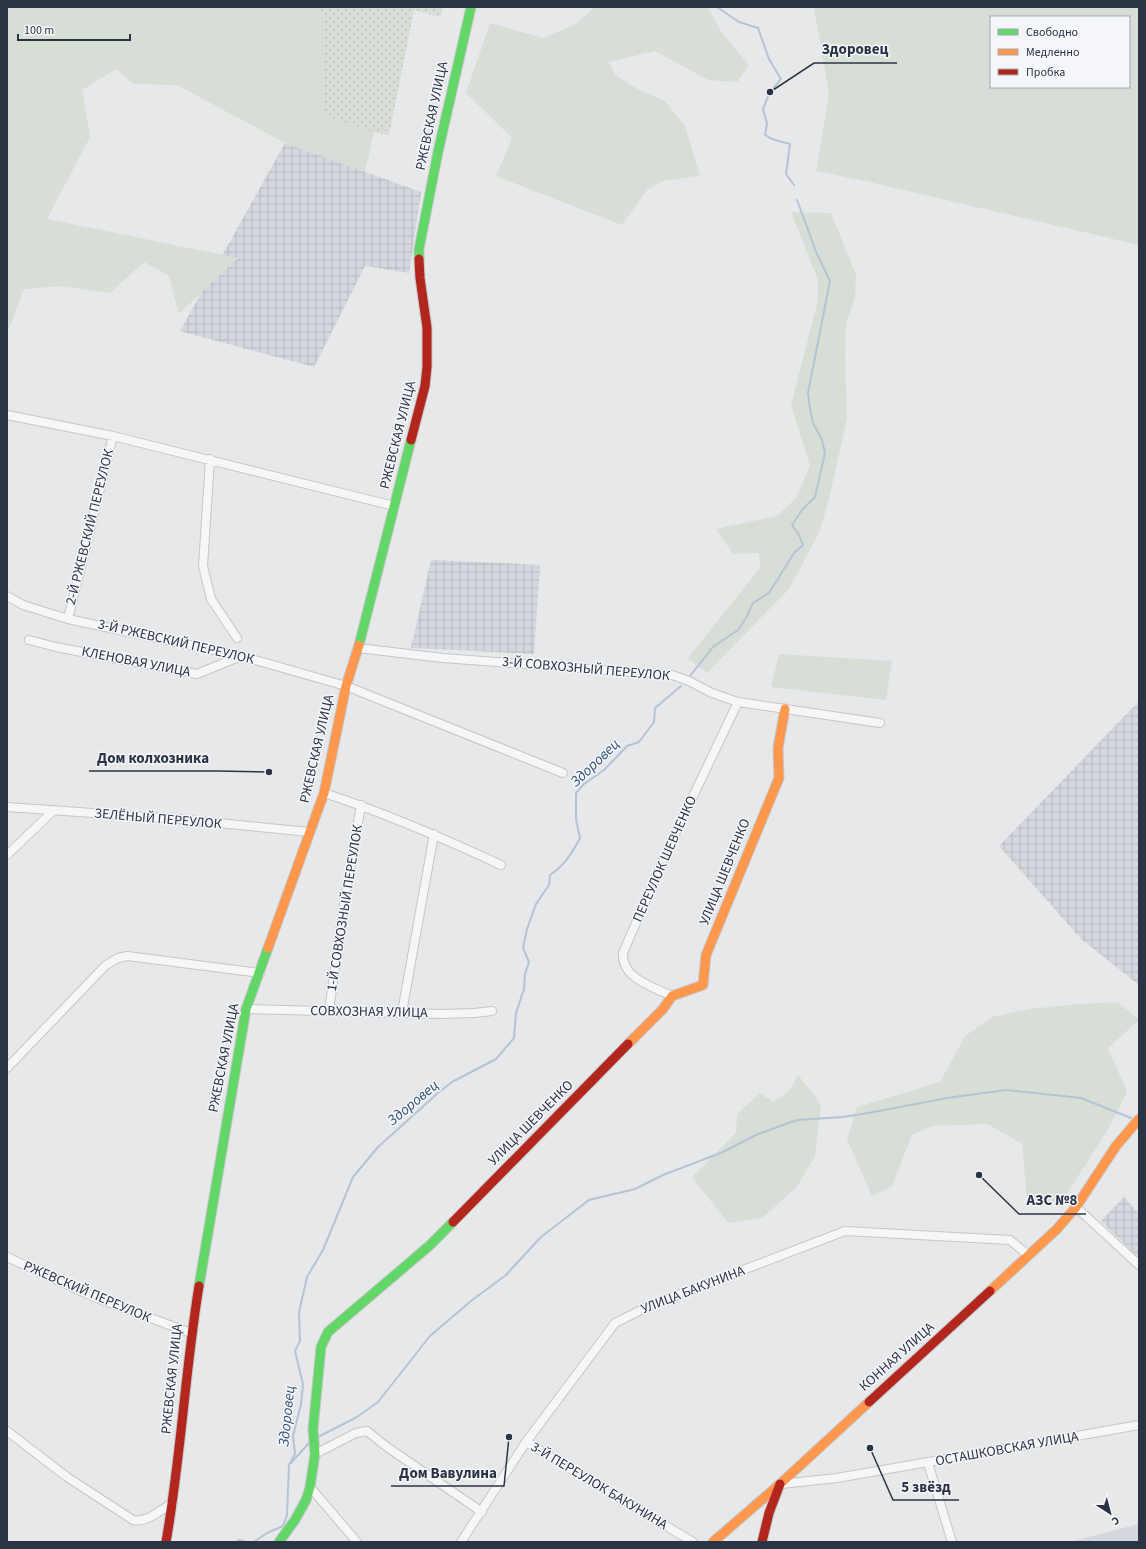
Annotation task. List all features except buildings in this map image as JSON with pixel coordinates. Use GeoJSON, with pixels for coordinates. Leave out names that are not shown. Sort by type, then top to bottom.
{"type":"FeatureCollection","features":[{"type":"Feature","properties":{"kind":"main road","name":"РЖЕВСКАЯ УЛИЦА"},"geometry":{"type":"LineString","coordinates":[[166,1542],[173,1503],[191,1333],[246,1009],[324,793],[346,686],[358,648],[425,386],[427,367],[427,328],[420,278],[419,249],[438,152],[471,7]]}},
{"type":"Feature","properties":{"kind":"main road","name":"УЛИЦА ШЕВЧЕНКО"},"geometry":{"type":"LineString","coordinates":[[278,1542],[295,1520],[306,1500],[310,1487],[315,1454],[313,1429],[321,1347],[328,1332],[430,1246],[663,1009],[672,996],[703,985],[706,955],[779,778],[778,748],[785,709]]}},
{"type":"Feature","properties":{"kind":"main road","name":"КОННАЯ УЛИЦА"},"geometry":{"type":"LineString","coordinates":[[762,1542],[769,1513],[780,1484],[1057,1229],[1076,1207],[1116,1146],[1139,1119]]}},
{"type":"Feature","properties":{"kind":"main road"},"geometry":{"type":"LineString","coordinates":[[713,1542],[780,1484]]}},
{"type":"Feature","properties":{"kind":"street","name":"2-Й РЖЕВСКИЙ ПЕРЕУЛОК"},"geometry":{"type":"LineString","coordinates":[[7,415],[113,436],[394,506]]}},
{"type":"Feature","properties":{"kind":"street","name":"2-Й РЖЕВСКИЙ ПЕРЕУЛОК"},"geometry":{"type":"LineString","coordinates":[[68,619],[113,436]]}},
{"type":"Feature","properties":{"kind":"street"},"geometry":{"type":"LineString","coordinates":[[210,459],[203,566],[211,599],[237,638]]}},
{"type":"Feature","properties":{"kind":"street","name":"3-Й РЖЕВСКИЙ ПЕРЕУЛОК"},"geometry":{"type":"LineString","coordinates":[[7,596],[23,605],[68,619],[242,656],[346,686]]}},
{"type":"Feature","properties":{"kind":"street","name":"КЛЕНОВАЯ УЛИЦА"},"geometry":{"type":"LineString","coordinates":[[29,640],[64,649],[197,674],[242,656]]}},
{"type":"Feature","properties":{"kind":"street","name":"3-Й СОВХОЗНЫЙ ПЕРЕУЛОК"},"geometry":{"type":"LineString","coordinates":[[358,648],[443,658],[672,676],[689,681],[712,693],[738,702],[880,723]]}},
{"type":"Feature","properties":{"kind":"street"},"geometry":{"type":"LineString","coordinates":[[346,686],[563,773]]}},
{"type":"Feature","properties":{"kind":"street","name":"ПЕРЕУЛОК ШЕВЧЕНКО"},"geometry":{"type":"LineString","coordinates":[[672,996],[635,979],[622,961],[623,953],[667,851],[738,702]]}},
{"type":"Feature","properties":{"kind":"street"},"geometry":{"type":"LineString","coordinates":[[324,793],[361,805],[434,834],[501,865]]}},
{"type":"Feature","properties":{"kind":"street","name":"1-Й СОВХОЗНЫЙ ПЕРЕУЛОК"},"geometry":{"type":"LineString","coordinates":[[329,1011],[343,910],[361,805]]}},
{"type":"Feature","properties":{"kind":"street","name":"ЗЕЛЁНЫЙ ПЕРЕУЛОК"},"geometry":{"type":"LineString","coordinates":[[7,807],[178,819],[310,832]]}},
{"type":"Feature","properties":{"kind":"street"},"geometry":{"type":"LineString","coordinates":[[7,856],[53,811]]}},
{"type":"Feature","properties":{"kind":"street"},"geometry":{"type":"LineString","coordinates":[[402,1012],[434,834]]}},
{"type":"Feature","properties":{"kind":"street"},"geometry":{"type":"LineString","coordinates":[[7,1068],[106,965],[118,958],[127,956],[260,973]]}},
{"type":"Feature","properties":{"kind":"street","name":"СОВХОЗНАЯ УЛИЦА"},"geometry":{"type":"LineString","coordinates":[[246,1009],[442,1014],[492,1011]]}},
{"type":"Feature","properties":{"kind":"street"},"geometry":{"type":"LineString","coordinates":[[1076,1207],[1139,1265]]}},
{"type":"Feature","properties":{"kind":"street","name":"УЛИЦА БАКУНИНА"},"geometry":{"type":"LineString","coordinates":[[461,1542],[482,1512],[526,1442],[615,1323],[649,1306],[844,1231],[1010,1240],[1028,1255]]}},
{"type":"Feature","properties":{"kind":"street","name":"РЖЕВСКИЙ ПЕРЕУЛОК"},"geometry":{"type":"LineString","coordinates":[[7,1258],[94,1297],[191,1333]]}},
{"type":"Feature","properties":{"kind":"street","name":"ОСТАШКОВСКАЯ УЛИЦА"},"geometry":{"type":"LineString","coordinates":[[780,1484],[837,1478],[1139,1425]]}},
{"type":"Feature","properties":{"kind":"street"},"geometry":{"type":"LineString","coordinates":[[7,1431],[67,1477],[133,1520],[146,1520],[173,1503]]}},
{"type":"Feature","properties":{"kind":"street"},"geometry":{"type":"LineString","coordinates":[[315,1454],[356,1433],[368,1431],[387,1447],[482,1512]]}},
{"type":"Feature","properties":{"kind":"street","name":"3-Й ПЕРЕУЛОК БАКУНИНА"},"geometry":{"type":"LineString","coordinates":[[526,1442],[693,1542]]}},
{"type":"Feature","properties":{"kind":"street"},"geometry":{"type":"LineString","coordinates":[[928,1463],[952,1542]]}},
{"type":"Feature","properties":{"kind":"street"},"geometry":{"type":"LineString","coordinates":[[310,1487],[357,1542]]}},
{"type":"Feature","properties":{"kind":"street"},"geometry":{"type":"LineString","coordinates":[[754,1506],[763,1507],[769,1513]]}},
{"type":"Feature","properties":{"kind":"shaded area"},"geometry":{"type":"Polygon","coordinates":[[[7,7],[312,7],[325,12],[323,115],[374,132],[365,172],[285,143],[177,85],[133,84],[116,69],[82,90],[90,137],[47,219],[238,258],[179,314],[169,276],[144,262],[110,293],[62,286],[24,289],[7,334],[7,7]]]}},
{"type":"Feature","properties":{"kind":"shaded area"},"geometry":{"type":"Polygon","coordinates":[[[312,7],[442,7],[441,17],[414,10],[389,135],[374,132],[323,115],[325,12],[312,7]]]}},
{"type":"Feature","properties":{"kind":"shaded area"},"geometry":{"type":"Polygon","coordinates":[[[595,7],[708,7],[722,33],[749,65],[737,82],[708,80],[655,51],[609,62],[615,75],[639,90],[665,101],[685,126],[700,176],[663,181],[647,190],[622,225],[496,176],[512,138],[466,93],[490,23],[543,38],[576,24],[595,7]]]}},
{"type":"Feature","properties":{"kind":"shaded area"},"geometry":{"type":"Polygon","coordinates":[[[814,7],[1139,7],[1139,245],[816,171],[829,93],[814,7]]]}},
{"type":"Feature","properties":{"kind":"shaded area"},"geometry":{"type":"Polygon","coordinates":[[[285,143],[421,192],[409,273],[365,266],[314,367],[180,331],[285,143]]]}},
{"type":"Feature","properties":{"kind":"shaded area"},"geometry":{"type":"Polygon","coordinates":[[[791,212],[831,213],[856,275],[855,297],[846,324],[845,359],[847,418],[828,503],[819,533],[789,589],[707,673],[688,658],[760,568],[759,553],[733,554],[716,529],[777,516],[796,498],[810,466],[791,405],[818,300],[818,280],[791,212]]]}},
{"type":"Feature","properties":{"kind":"shaded area"},"geometry":{"type":"Polygon","coordinates":[[[431,560],[540,565],[534,654],[411,648],[431,560]]]}},
{"type":"Feature","properties":{"kind":"shaded area"},"geometry":{"type":"Polygon","coordinates":[[[779,654],[892,661],[886,700],[771,687],[779,654]]]}},
{"type":"Feature","properties":{"kind":"shaded area"},"geometry":{"type":"Polygon","coordinates":[[[1139,701],[1139,985],[1081,939],[999,846],[1139,701]]]}},
{"type":"Feature","properties":{"kind":"shaded area"},"geometry":{"type":"Polygon","coordinates":[[[1118,1002],[1139,1020],[1108,1048],[1127,1092],[1110,1126],[1061,1203],[1027,1199],[1022,1144],[988,1124],[932,1126],[912,1135],[892,1186],[872,1196],[847,1139],[857,1107],[940,1082],[965,1036],[992,1017],[1030,1009],[1118,1002]]]}},
{"type":"Feature","properties":{"kind":"shaded area"},"geometry":{"type":"Polygon","coordinates":[[[798,1075],[821,1105],[815,1156],[796,1188],[763,1217],[728,1223],[692,1177],[736,1133],[737,1114],[760,1093],[773,1102],[789,1091],[798,1075]]]}},
{"type":"Feature","properties":{"kind":"shaded area"},"geometry":{"type":"Polygon","coordinates":[[[1124,1197],[1139,1214],[1139,1258],[1101,1221],[1124,1197]]]}},
{"type":"Feature","properties":{"kind":"shaded area"},"geometry":{"type":"Polygon","coordinates":[[[1139,1524],[1139,1542],[1069,1542],[1139,1524]]]}},
{"type":"Feature","properties":{"kind":"waterway","name":"Здоровец"},"geometry":{"type":"LineString","coordinates":[[717,7],[739,22],[758,28],[769,59],[781,79],[770,92],[763,109],[767,124],[765,135],[772,139],[790,144],[786,174],[794,185]]}},
{"type":"Feature","properties":{"kind":"waterway","name":"Здоровец"},"geometry":{"type":"LineString","coordinates":[[690,676],[713,647],[738,630],[753,603],[769,593],[794,553],[803,545],[799,535],[792,525],[802,510],[815,497],[825,453],[822,440],[813,423],[808,393],[830,281],[817,254],[797,200]]}},
{"type":"Feature","properties":{"kind":"waterway","name":"Здоровец"},"geometry":{"type":"LineString","coordinates":[[254,1542],[267,1533],[283,1526],[287,1515],[289,1465],[295,1454],[293,1436],[301,1404],[303,1384],[295,1351],[300,1341],[299,1312],[307,1277],[323,1250],[353,1177],[378,1147],[438,1093],[452,1082],[496,1059],[514,1038],[516,1013],[524,989],[525,974],[529,962],[523,948],[527,929],[536,904],[549,885],[550,875],[568,858],[580,838],[576,819],[576,793],[584,784],[604,770],[627,746],[639,742],[654,722],[655,708],[681,686]]}},
{"type":"Feature","properties":{"kind":"waterway"},"geometry":{"type":"LineString","coordinates":[[318,1437],[357,1417],[378,1402],[430,1336],[471,1301],[506,1275],[541,1237],[589,1200],[635,1189],[663,1175],[723,1152],[758,1134],[797,1120],[843,1117],[947,1098],[1006,1090],[1081,1098],[1131,1118]]}},
{"type":"Feature","properties":{"kind":"waterway"},"geometry":{"type":"LineString","coordinates":[[291,1463],[309,1443]]}},
{"type":"Feature","properties":{"kind":"waterway","name":"Здоровец"},"geometry":{"type":"LineString","coordinates":[[236,1542],[239,1540],[246,1542]]}},
{"type":"Feature","properties":{"kind":"traffic: fast"},"geometry":{"type":"LineString","coordinates":[[419,259],[419,249],[438,152],[471,7]]}},
{"type":"Feature","properties":{"kind":"traffic: fast"},"geometry":{"type":"LineString","coordinates":[[359,645],[411,440]]}},
{"type":"Feature","properties":{"kind":"traffic: fast"},"geometry":{"type":"LineString","coordinates":[[199,1286],[246,1009],[268,948]]}},
{"type":"Feature","properties":{"kind":"traffic: fast"},"geometry":{"type":"LineString","coordinates":[[279,1542],[295,1520],[306,1500],[310,1487],[315,1454],[313,1429],[321,1347],[328,1332],[429,1246],[453,1222]]}},
{"type":"Feature","properties":{"kind":"traffic: slow"},"geometry":{"type":"LineString","coordinates":[[268,948],[324,793],[346,686],[359,645]]}},
{"type":"Feature","properties":{"kind":"traffic: slow"},"geometry":{"type":"LineString","coordinates":[[628,1044],[663,1009],[672,996],[703,985],[706,955],[779,778],[778,748],[785,709]]}},
{"type":"Feature","properties":{"kind":"traffic: slow"},"geometry":{"type":"LineString","coordinates":[[990,1291],[1057,1229],[1076,1207],[1116,1146],[1139,1119]]}},
{"type":"Feature","properties":{"kind":"traffic: slow"},"geometry":{"type":"LineString","coordinates":[[713,1542],[780,1484],[869,1402]]}},
{"type":"Feature","properties":{"kind":"traffic: jam"},"geometry":{"type":"LineString","coordinates":[[411,440],[425,386],[427,367],[427,328],[419,259]]}},
{"type":"Feature","properties":{"kind":"traffic: jam"},"geometry":{"type":"LineString","coordinates":[[453,1222],[628,1044]]}},
{"type":"Feature","properties":{"kind":"traffic: jam"},"geometry":{"type":"LineString","coordinates":[[166,1542],[176,1478],[190,1350],[199,1286]]}},
{"type":"Feature","properties":{"kind":"traffic: jam"},"geometry":{"type":"LineString","coordinates":[[869,1402],[990,1291]]}},
{"type":"Feature","properties":{"kind":"traffic: jam"},"geometry":{"type":"LineString","coordinates":[[762,1542],[769,1513],[780,1484]]}},
{"type":"Feature","properties":{"kind":"place","name":"Здоровец"},"geometry":{"type":"Point","coordinates":[770,92]}},
{"type":"Feature","properties":{"kind":"place","name":"Дом колхозника"},"geometry":{"type":"Point","coordinates":[269,772]}},
{"type":"Feature","properties":{"kind":"place","name":"АЗС №8"},"geometry":{"type":"Point","coordinates":[979,1175]}},
{"type":"Feature","properties":{"kind":"place","name":"Дом Вавулина"},"geometry":{"type":"Point","coordinates":[509,1437]}},
{"type":"Feature","properties":{"kind":"place","name":"5 звёзд"},"geometry":{"type":"Point","coordinates":[870,1448]}}]}
